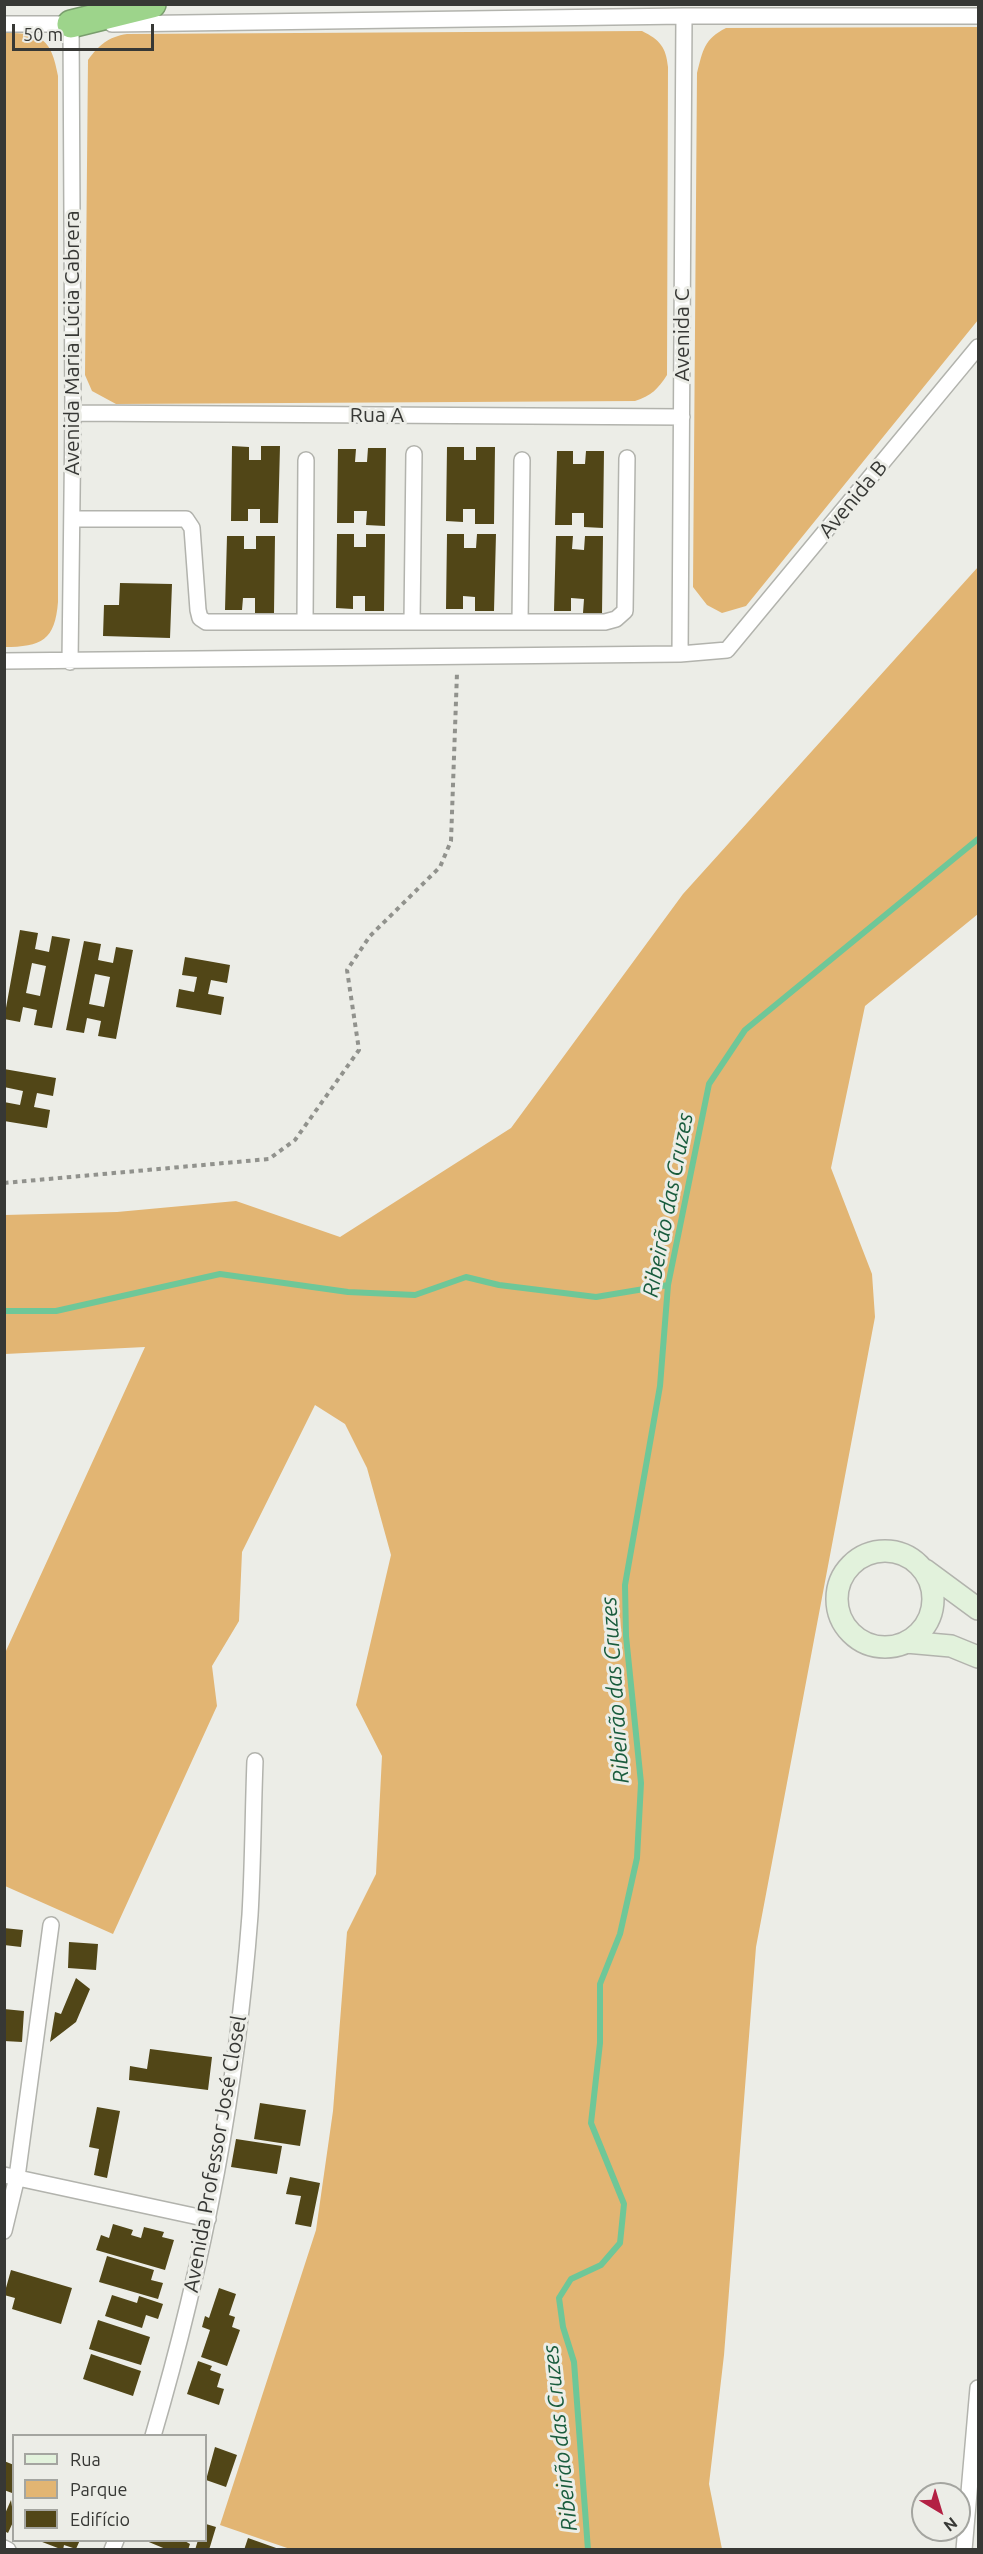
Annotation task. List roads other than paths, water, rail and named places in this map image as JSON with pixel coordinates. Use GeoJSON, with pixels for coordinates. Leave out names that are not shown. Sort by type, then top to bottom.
{"type":"FeatureCollection","features":[{"type":"Feature","properties":{"kind":"highway"},"geometry":{"type":"LineString","coordinates":[[71,24],[152,4]]}},
{"type":"Feature","properties":{"kind":"street"},"geometry":{"type":"LineString","coordinates":[[4,24],[684,16],[978,16]]}},
{"type":"Feature","properties":{"kind":"street","name":"Avenida C"},"geometry":{"type":"LineString","coordinates":[[680,654],[684,16]]}},
{"type":"Feature","properties":{"kind":"street","name":"Avenida Maria Lúcia Cabrera"},"geometry":{"type":"LineString","coordinates":[[70,662],[73,413],[71,24]]}},
{"type":"Feature","properties":{"kind":"street","name":"Avenida B"},"geometry":{"type":"LineString","coordinates":[[680,654],[727,650],[978,347]]}},
{"type":"Feature","properties":{"kind":"street","name":"Rua A"},"geometry":{"type":"LineString","coordinates":[[73,413],[682,417]]}},
{"type":"Feature","properties":{"kind":"street"},"geometry":{"type":"LineString","coordinates":[[412,622],[414,454]]}},
{"type":"Feature","properties":{"kind":"street"},"geometry":{"type":"LineString","coordinates":[[72,519],[186,519],[192,528],[198,610],[200,618],[206,622],[605,622],[616,619],[625,611],[627,458]]}},
{"type":"Feature","properties":{"kind":"street"},"geometry":{"type":"LineString","coordinates":[[305,621],[306,460]]}},
{"type":"Feature","properties":{"kind":"street"},"geometry":{"type":"LineString","coordinates":[[520,622],[522,460]]}},
{"type":"Feature","properties":{"kind":"street"},"geometry":{"type":"LineString","coordinates":[[4,661],[680,654]]}},
{"type":"Feature","properties":{"kind":"street"},"geometry":{"type":"LineString","coordinates":[[978,1609],[925,1570],[912,1557],[894,1551],[876,1551],[859,1557],[846,1570],[838,1587],[837,1605],[842,1622],[854,1636],[870,1645],[888,1647],[906,1642],[951,1646],[978,1657]]}},
{"type":"Feature","properties":{"kind":"street"},"geometry":{"type":"LineString","coordinates":[[906,1642],[923,1629],[932,1610],[933,1589],[925,1570]]}},
{"type":"Feature","properties":{"kind":"street","name":"Avenida Professor José Closel"},"geometry":{"type":"LineString","coordinates":[[154,2434],[180,2343],[208,2219],[234,2067],[250,1915],[255,1761]]}},
{"type":"Feature","properties":{"kind":"street"},"geometry":{"type":"LineString","coordinates":[[4,2231],[51,1925]]}},
{"type":"Feature","properties":{"kind":"street"},"geometry":{"type":"LineString","coordinates":[[11,2176],[208,2219]]}},
{"type":"Feature","properties":{"kind":"street"},"geometry":{"type":"LineString","coordinates":[[964,2550],[978,2388]]}},
{"type":"Feature","properties":{"kind":"waterway","name":"Ribeirão das Cruzes"},"geometry":{"type":"LineString","coordinates":[[588,2550],[574,2362],[563,2327],[559,2298],[571,2279],[601,2265],[620,2243],[624,2204],[591,2123],[600,2043],[600,1984],[620,1934],[637,1858],[641,1783],[626,1636],[625,1585],[660,1386],[668,1285],[709,1084],[745,1030],[978,839]]}},
{"type":"Feature","properties":{"kind":"waterway"},"geometry":{"type":"LineString","coordinates":[[4,1311],[56,1311],[220,1274],[348,1292],[415,1295],[466,1277],[499,1285],[596,1297],[668,1285]]}}]}
